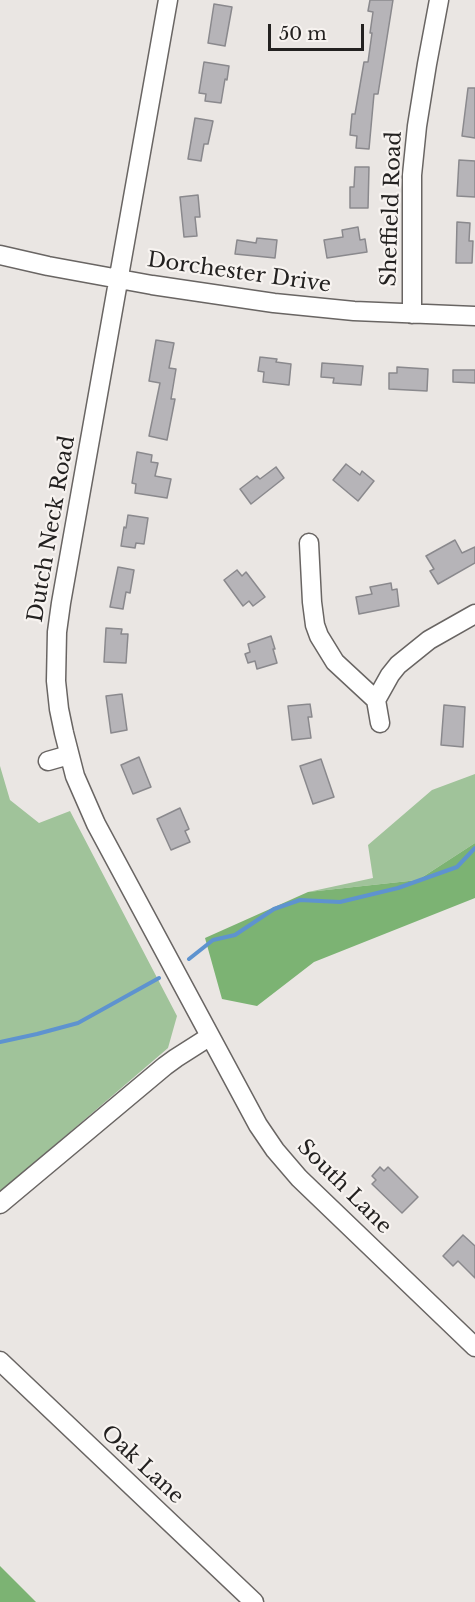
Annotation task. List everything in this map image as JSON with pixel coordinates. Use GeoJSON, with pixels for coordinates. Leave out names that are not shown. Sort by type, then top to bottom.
{"type":"FeatureCollection","features":[{"type":"Feature","properties":{"kind":"street","name":"Dutch Neck Road"},"geometry":{"type":"LineString","coordinates":[[168,0],[61,603],[57,632],[56,681],[59,709],[75,776],[96,824],[210,1037]]}},
{"type":"Feature","properties":{"kind":"street","name":"Sheffield Road"},"geometry":{"type":"LineString","coordinates":[[412,314],[412,175],[417,126],[440,0]]}},
{"type":"Feature","properties":{"kind":"street","name":"Dorchester Drive"},"geometry":{"type":"LineString","coordinates":[[0,255],[119,279],[274,303],[345,310],[475,316]]}},
{"type":"Feature","properties":{"kind":"street"},"geometry":{"type":"LineString","coordinates":[[309,543],[312,603],[319,636],[335,662],[376,700],[380,723]]}},
{"type":"Feature","properties":{"kind":"street"},"geometry":{"type":"LineString","coordinates":[[376,700],[398,665],[429,640],[475,614]]}},
{"type":"Feature","properties":{"kind":"street"},"geometry":{"type":"LineString","coordinates":[[48,761],[69,755]]}},
{"type":"Feature","properties":{"kind":"street"},"geometry":{"type":"LineString","coordinates":[[0,1204],[165,1066],[210,1037]]}},
{"type":"Feature","properties":{"kind":"street","name":"South Lane"},"geometry":{"type":"LineString","coordinates":[[210,1037],[258,1125],[275,1150],[293,1171],[475,1347]]}},
{"type":"Feature","properties":{"kind":"street","name":"Oak Lane"},"geometry":{"type":"LineString","coordinates":[[0,1361],[254,1602]]}},
{"type":"Feature","properties":{"kind":"green space"},"geometry":{"type":"Polygon","coordinates":[[[0,766],[10,800],[39,823],[70,811],[177,1016],[168,1048],[0,1192],[0,766]]]}},
{"type":"Feature","properties":{"kind":"green space"},"geometry":{"type":"Polygon","coordinates":[[[475,774],[475,843],[418,880],[308,892],[373,878],[368,845],[432,790],[475,774]]]}},
{"type":"Feature","properties":{"kind":"green space"},"geometry":{"type":"Polygon","coordinates":[[[475,843],[475,898],[314,962],[257,1006],[222,999],[205,938],[308,892],[418,880],[475,843]]]}},
{"type":"Feature","properties":{"kind":"green space"},"geometry":{"type":"Polygon","coordinates":[[[0,1566],[36,1602],[0,1602],[0,1566]]]}},
{"type":"Feature","properties":{"kind":"building"},"geometry":{"type":"Polygon","coordinates":[[[370,0],[393,0],[378,94],[374,94],[369,149],[356,148],[357,136],[350,135],[352,114],[355,114],[364,62],[368,62],[373,12],[368,11],[370,0]]]}},
{"type":"Feature","properties":{"kind":"building"},"geometry":{"type":"Polygon","coordinates":[[[214,4],[232,7],[225,46],[208,43],[214,4]]]}},
{"type":"Feature","properties":{"kind":"building"},"geometry":{"type":"Polygon","coordinates":[[[204,62],[229,66],[221,103],[205,101],[206,94],[199,93],[204,62]]]}},
{"type":"Feature","properties":{"kind":"building"},"geometry":{"type":"Polygon","coordinates":[[[468,88],[475,88],[475,138],[462,136],[468,88]]]}},
{"type":"Feature","properties":{"kind":"building"},"geometry":{"type":"Polygon","coordinates":[[[195,118],[213,121],[208,144],[204,144],[201,161],[188,159],[195,118]]]}},
{"type":"Feature","properties":{"kind":"building"},"geometry":{"type":"Polygon","coordinates":[[[459,160],[475,161],[475,197],[457,196],[459,160]]]}},
{"type":"Feature","properties":{"kind":"building"},"geometry":{"type":"Polygon","coordinates":[[[355,167],[369,167],[368,208],[350,208],[350,187],[354,187],[355,167]]]}},
{"type":"Feature","properties":{"kind":"building"},"geometry":{"type":"Polygon","coordinates":[[[198,195],[200,217],[195,217],[197,236],[184,237],[180,197],[198,195]]]}},
{"type":"Feature","properties":{"kind":"building"},"geometry":{"type":"Polygon","coordinates":[[[457,222],[470,223],[469,241],[473,241],[472,263],[456,263],[457,222]]]}},
{"type":"Feature","properties":{"kind":"building"},"geometry":{"type":"Polygon","coordinates":[[[358,227],[360,240],[365,239],[367,252],[327,258],[324,240],[343,237],[342,230],[358,227]]]}},
{"type":"Feature","properties":{"kind":"building"},"geometry":{"type":"Polygon","coordinates":[[[257,238],[277,240],[275,258],[235,254],[237,240],[256,243],[257,238]]]}},
{"type":"Feature","properties":{"kind":"building"},"geometry":{"type":"Polygon","coordinates":[[[156,340],[174,343],[169,368],[176,369],[171,399],[175,399],[167,440],[149,436],[160,383],[149,381],[156,340]]]}},
{"type":"Feature","properties":{"kind":"building"},"geometry":{"type":"Polygon","coordinates":[[[260,357],[291,364],[289,385],[263,382],[264,372],[258,371],[260,357]]]}},
{"type":"Feature","properties":{"kind":"building"},"geometry":{"type":"Polygon","coordinates":[[[322,363],[363,366],[361,385],[333,383],[334,378],[321,377],[322,363]]]}},
{"type":"Feature","properties":{"kind":"building"},"geometry":{"type":"Polygon","coordinates":[[[397,367],[428,369],[427,391],[389,389],[389,373],[397,373],[397,367]]]}},
{"type":"Feature","properties":{"kind":"building"},"geometry":{"type":"Polygon","coordinates":[[[453,370],[475,370],[475,383],[453,382],[453,370]]]}},
{"type":"Feature","properties":{"kind":"building"},"geometry":{"type":"Polygon","coordinates":[[[137,452],[152,455],[151,462],[158,463],[155,476],[171,479],[167,498],[135,493],[136,484],[132,483],[137,452]]]}},
{"type":"Feature","properties":{"kind":"building"},"geometry":{"type":"Polygon","coordinates":[[[346,464],[360,475],[362,471],[374,481],[358,501],[333,480],[346,464]]]}},
{"type":"Feature","properties":{"kind":"building"},"geometry":{"type":"Polygon","coordinates":[[[276,467],[284,478],[251,504],[240,489],[257,476],[260,479],[276,467]]]}},
{"type":"Feature","properties":{"kind":"building"},"geometry":{"type":"Polygon","coordinates":[[[128,515],[148,518],[144,544],[136,543],[135,548],[121,546],[128,515]]]}},
{"type":"Feature","properties":{"kind":"building"},"geometry":{"type":"Polygon","coordinates":[[[455,540],[462,553],[475,547],[475,563],[438,584],[430,571],[434,569],[426,556],[455,540]]]}},
{"type":"Feature","properties":{"kind":"building"},"geometry":{"type":"Polygon","coordinates":[[[118,567],[134,570],[130,593],[126,592],[123,609],[110,607],[118,567]]]}},
{"type":"Feature","properties":{"kind":"building"},"geometry":{"type":"Polygon","coordinates":[[[237,570],[242,576],[246,572],[265,597],[253,606],[249,601],[243,606],[224,580],[237,570]]]}},
{"type":"Feature","properties":{"kind":"building"},"geometry":{"type":"Polygon","coordinates":[[[391,583],[392,590],[397,589],[399,606],[359,614],[356,597],[372,594],[370,587],[391,583]]]}},
{"type":"Feature","properties":{"kind":"building"},"geometry":{"type":"Polygon","coordinates":[[[106,628],[122,629],[121,634],[128,634],[126,663],[104,662],[106,628]]]}},
{"type":"Feature","properties":{"kind":"building"},"geometry":{"type":"Polygon","coordinates":[[[271,636],[277,663],[257,669],[255,661],[248,663],[245,654],[250,652],[248,644],[271,636]]]}},
{"type":"Feature","properties":{"kind":"building"},"geometry":{"type":"Polygon","coordinates":[[[122,694],[127,730],[111,733],[106,696],[122,694]]]}},
{"type":"Feature","properties":{"kind":"building"},"geometry":{"type":"Polygon","coordinates":[[[310,704],[312,717],[308,717],[311,738],[292,740],[288,706],[310,704]]]}},
{"type":"Feature","properties":{"kind":"building"},"geometry":{"type":"Polygon","coordinates":[[[444,705],[465,707],[463,747],[441,745],[444,705]]]}},
{"type":"Feature","properties":{"kind":"building"},"geometry":{"type":"Polygon","coordinates":[[[139,757],[151,787],[133,794],[121,765],[139,757]]]}},
{"type":"Feature","properties":{"kind":"building"},"geometry":{"type":"Polygon","coordinates":[[[321,759],[334,797],[313,804],[300,766],[321,759]]]}},
{"type":"Feature","properties":{"kind":"building"},"geometry":{"type":"Polygon","coordinates":[[[180,808],[189,829],[185,831],[190,842],[171,850],[157,819],[180,808]]]}},
{"type":"Feature","properties":{"kind":"building"},"geometry":{"type":"Polygon","coordinates":[[[380,1167],[384,1171],[388,1167],[418,1197],[402,1213],[372,1184],[376,1180],[372,1176],[380,1167]]]}},
{"type":"Feature","properties":{"kind":"building"},"geometry":{"type":"Polygon","coordinates":[[[463,1235],[475,1246],[475,1278],[458,1261],[453,1266],[443,1256],[463,1235]]]}},
{"type":"Feature","properties":{"kind":"waterway"},"geometry":{"type":"LineString","coordinates":[[189,959],[213,940],[235,935],[274,909],[300,900],[340,902],[398,888],[457,867],[475,848]]}},
{"type":"Feature","properties":{"kind":"waterway"},"geometry":{"type":"LineString","coordinates":[[0,1042],[78,1023],[159,978]]}}]}
